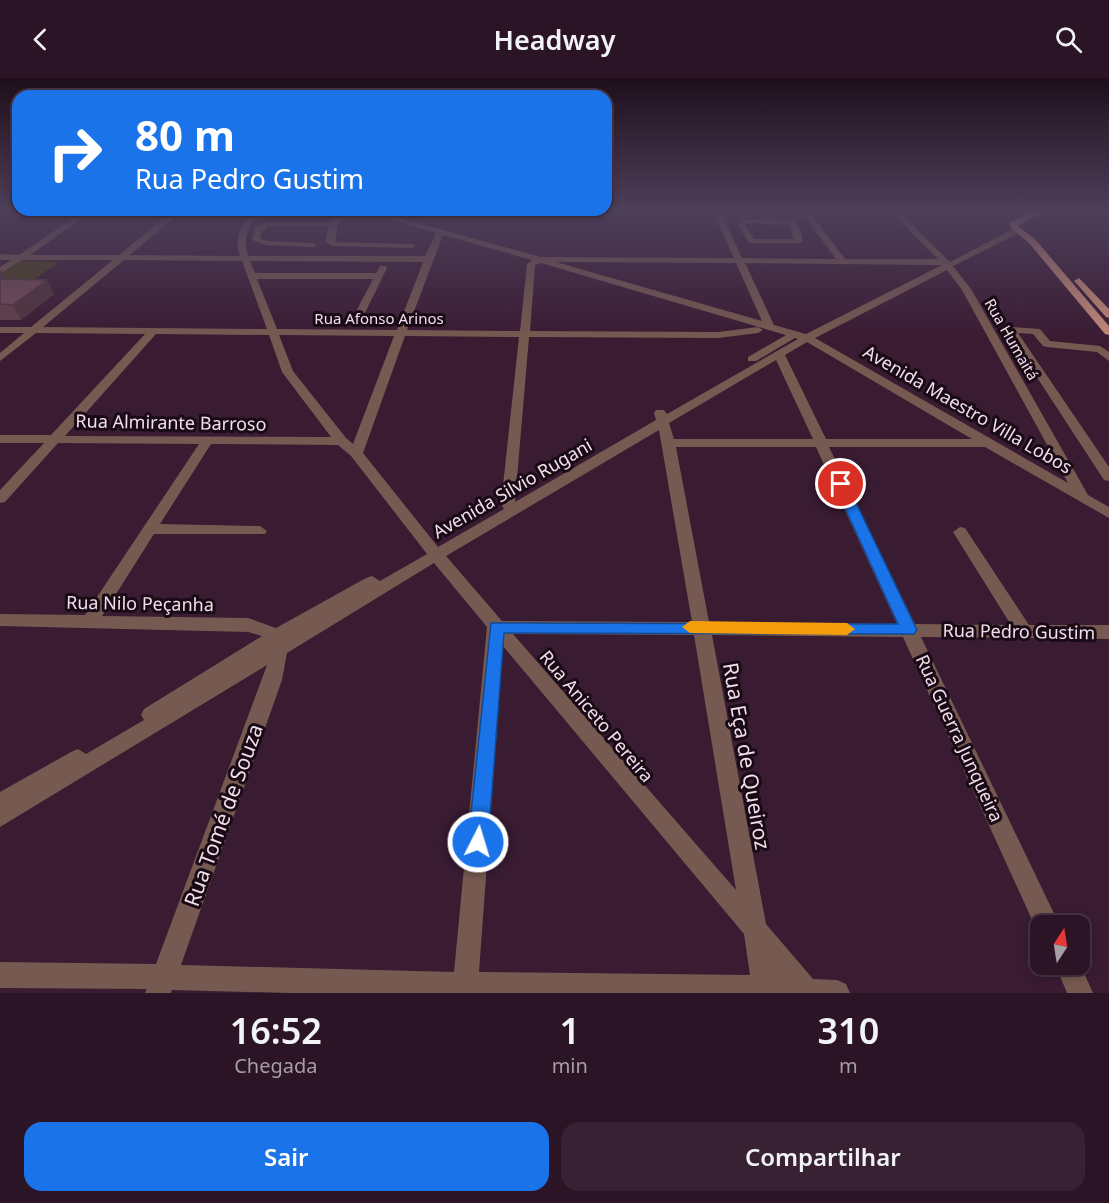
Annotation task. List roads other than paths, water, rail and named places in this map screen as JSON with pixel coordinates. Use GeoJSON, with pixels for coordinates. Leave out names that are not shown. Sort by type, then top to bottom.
{"type":"FeatureCollection","features":[{"type":"Feature","properties":{"kind":"main road"},"geometry":{"type":"LineString","coordinates":[[1042,253],[1109,332]]}},
{"type":"Feature","properties":{"kind":"main road"},"geometry":{"type":"LineString","coordinates":[[1054,253],[1109,315]]}},
{"type":"Feature","properties":{"kind":"street"},"geometry":{"type":"LineString","coordinates":[[0,271],[26,253]]}},
{"type":"Feature","properties":{"kind":"street"},"geometry":{"type":"LineString","coordinates":[[0,358],[128,253]]}},
{"type":"Feature","properties":{"kind":"street","name":"Rua Aniceto Pereira"},"geometry":{"type":"LineString","coordinates":[[244,253],[288,372],[341,441],[356,453],[496,627],[809,993]]}},
{"type":"Feature","properties":{"kind":"street"},"geometry":{"type":"LineString","coordinates":[[356,453],[431,253]]}},
{"type":"Feature","properties":{"kind":"street","name":"Avenida Maestro Villa Lobos"},"geometry":{"type":"LineString","coordinates":[[502,253],[793,341],[990,443],[1109,513]]}},
{"type":"Feature","properties":{"kind":"street"},"geometry":{"type":"LineString","coordinates":[[735,253],[770,327]]}},
{"type":"Feature","properties":{"kind":"street"},"geometry":{"type":"LineString","coordinates":[[785,253],[790,261]]}},
{"type":"Feature","properties":{"kind":"street"},"geometry":{"type":"LineString","coordinates":[[836,253],[842,261]]}},
{"type":"Feature","properties":{"kind":"street","name":"Rua Humaitá"},"geometry":{"type":"LineString","coordinates":[[933,253],[966,289],[1083,498]]}},
{"type":"Feature","properties":{"kind":"street","name":"Avenida Silvio Rugani"},"geometry":{"type":"LineString","coordinates":[[0,803],[793,341],[961,253]]}},
{"type":"Feature","properties":{"kind":"street"},"geometry":{"type":"LineString","coordinates":[[0,257],[428,259]]}},
{"type":"Feature","properties":{"kind":"street"},"geometry":{"type":"LineString","coordinates":[[536,262],[942,262]]}},
{"type":"Feature","properties":{"kind":"street"},"geometry":{"type":"LineString","coordinates":[[536,262],[770,327],[793,341]]}},
{"type":"Feature","properties":{"kind":"street"},"geometry":{"type":"LineString","coordinates":[[510,507],[524,334],[536,262]]}},
{"type":"Feature","properties":{"kind":"street"},"geometry":{"type":"LineString","coordinates":[[357,319],[384,265]]}},
{"type":"Feature","properties":{"kind":"street"},"geometry":{"type":"LineString","coordinates":[[252,276],[379,276]]}},
{"type":"Feature","properties":{"kind":"street"},"geometry":{"type":"LineString","coordinates":[[1109,358],[1097,348],[1047,344],[1037,332],[1012,329],[1109,477]]}},
{"type":"Feature","properties":{"kind":"street","name":"Rua Afonso Arinos"},"geometry":{"type":"LineString","coordinates":[[0,330],[718,335],[758,330]]}},
{"type":"Feature","properties":{"kind":"street"},"geometry":{"type":"LineString","coordinates":[[0,499],[153,331]]}},
{"type":"Feature","properties":{"kind":"street","name":"Rua Guerra Junqueira"},"geometry":{"type":"LineString","coordinates":[[793,341],[821,443],[1043,915]]}},
{"type":"Feature","properties":{"kind":"street","name":"Rua Eça de Queiroz"},"geometry":{"type":"LineString","coordinates":[[662,417],[669,443],[758,935],[765,990]]}},
{"type":"Feature","properties":{"kind":"street","name":"Rua Almirante Barroso"},"geometry":{"type":"LineString","coordinates":[[0,439],[341,441]]}},
{"type":"Feature","properties":{"kind":"street"},"geometry":{"type":"LineString","coordinates":[[90,621],[207,441]]}},
{"type":"Feature","properties":{"kind":"street"},"geometry":{"type":"LineString","coordinates":[[669,443],[990,443]]}},
{"type":"Feature","properties":{"kind":"street"},"geometry":{"type":"LineString","coordinates":[[150,529],[260,531]]}},
{"type":"Feature","properties":{"kind":"street"},"geometry":{"type":"LineString","coordinates":[[960,532],[1024,631]]}},
{"type":"Feature","properties":{"kind":"street","name":"Rua Nilo Peçanha"},"geometry":{"type":"LineString","coordinates":[[0,620],[248,625],[261,627],[278,643]]}},
{"type":"Feature","properties":{"kind":"street"},"geometry":{"type":"LineString","coordinates":[[465,989],[496,627]]}},
{"type":"Feature","properties":{"kind":"street","name":"Rua Pedro Gustim"},"geometry":{"type":"LineString","coordinates":[[496,627],[1109,632]]}},
{"type":"Feature","properties":{"kind":"street","name":"Avenida Silvio Rugani"},"geometry":{"type":"LineString","coordinates":[[0,817],[278,643]]}},
{"type":"Feature","properties":{"kind":"street","name":"Rua Tomé de Souza"},"geometry":{"type":"LineString","coordinates":[[161,985],[273,680],[278,643]]}},
{"type":"Feature","properties":{"kind":"street"},"geometry":{"type":"LineString","coordinates":[[0,975],[161,985],[765,990],[837,993]]}},
{"type":"Feature","properties":{"kind":"street"},"geometry":{"type":"LineString","coordinates":[[1072,975],[1080,993]]}}]}
